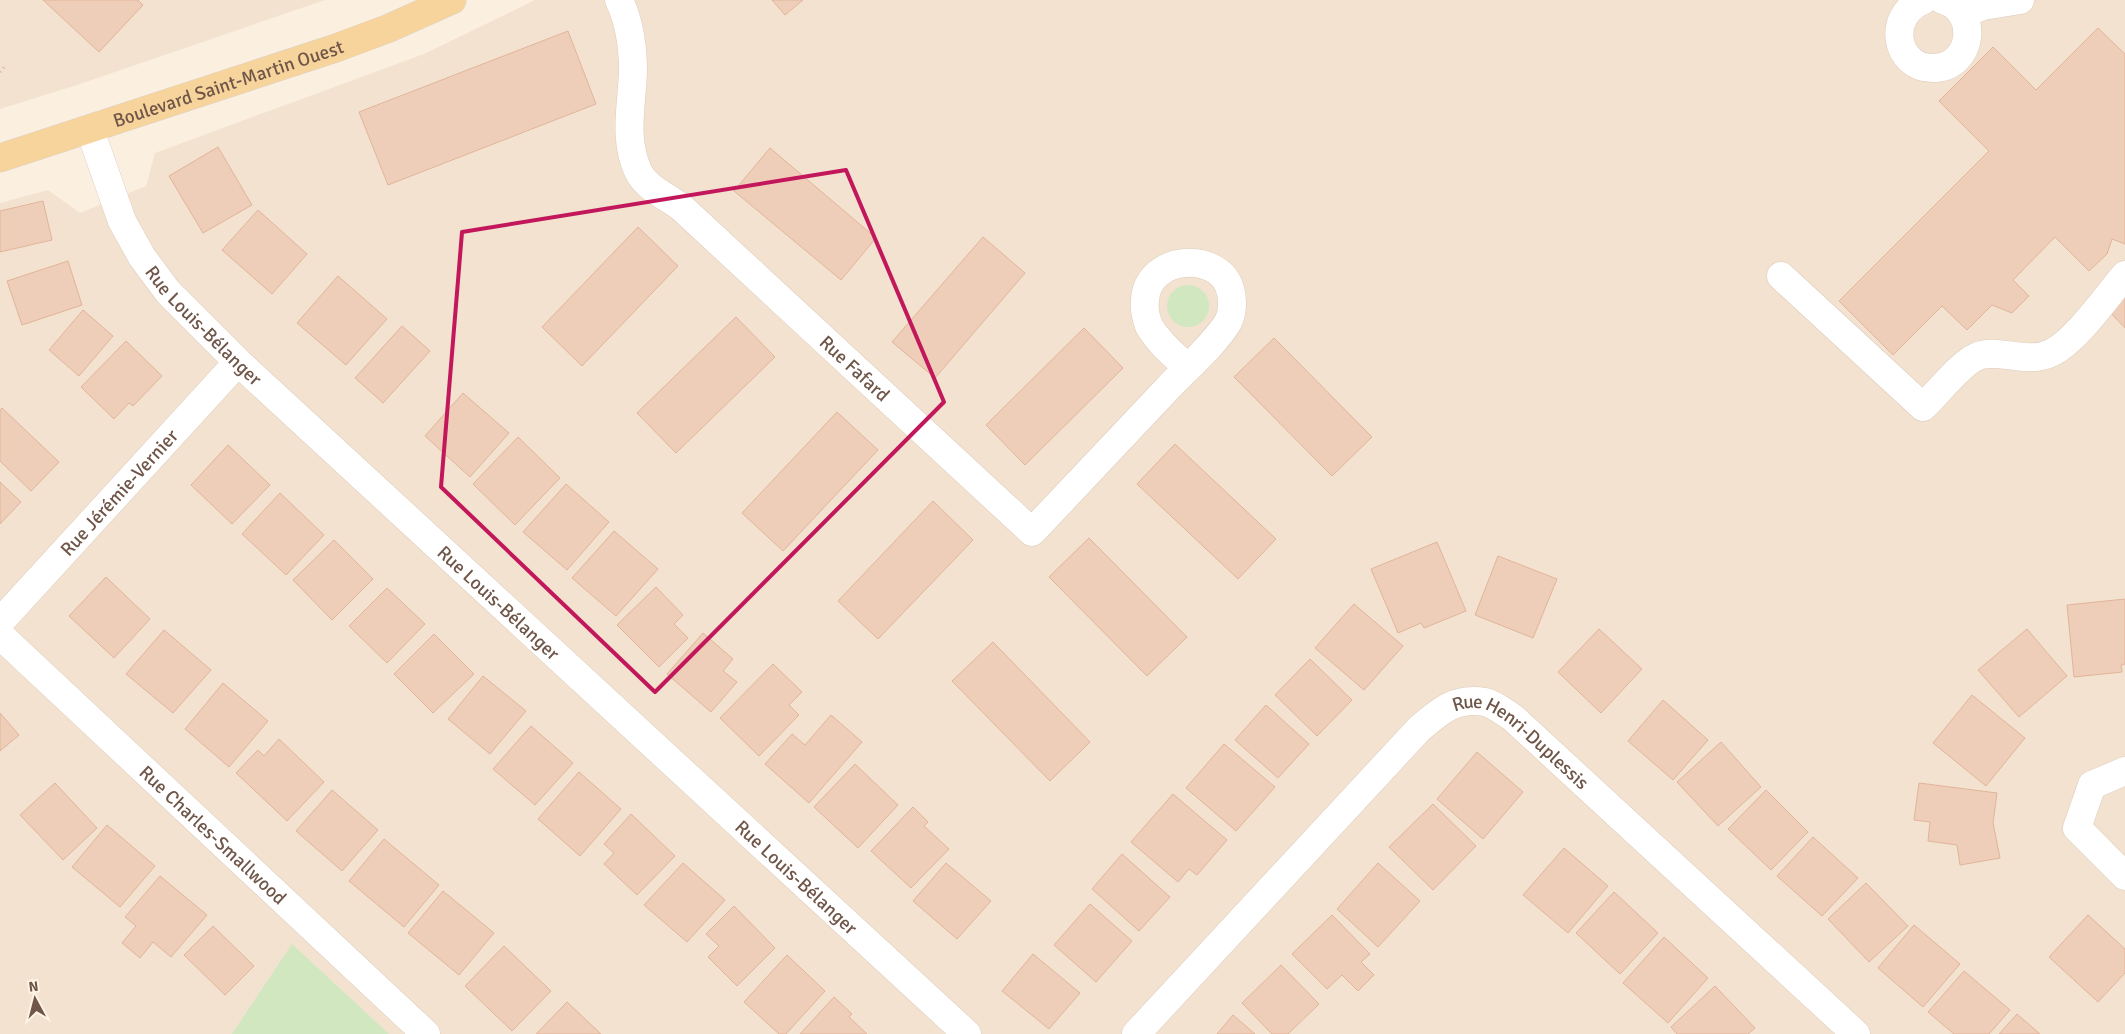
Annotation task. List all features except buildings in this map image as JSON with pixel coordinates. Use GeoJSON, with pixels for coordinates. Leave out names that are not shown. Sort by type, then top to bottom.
{"type":"FeatureCollection","features":[{"type":"Feature","properties":{"kind":"main road","name":"Boulevard Saint-Martin Ouest"},"geometry":{"type":"LineString","coordinates":[[0,158],[333,49],[387,29],[452,0]]}},
{"type":"Feature","properties":{"kind":"street","name":"Rue Fafard"},"geometry":{"type":"LineString","coordinates":[[619,0],[631,31],[633,73],[629,118],[630,135],[639,171],[644,178],[649,184],[682,208],[1032,532],[1188,368]]}},
{"type":"Feature","properties":{"kind":"street"},"geometry":{"type":"LineString","coordinates":[[1910,3],[1899,27],[1902,47],[1914,62],[1920,66],[1933,68],[1952,63],[1962,54],[1968,34],[1953,7],[1984,6],[2020,0]]}},
{"type":"Feature","properties":{"kind":"street","name":"Rue Louis-Bélanger"},"geometry":{"type":"LineString","coordinates":[[90,130],[119,214],[142,257],[168,292],[238,362],[966,1034]]}},
{"type":"Feature","properties":{"kind":"street"},"geometry":{"type":"LineString","coordinates":[[1781,276],[1923,407],[1967,363],[1977,356],[1987,354],[2040,358],[2066,344],[2125,275]]}},
{"type":"Feature","properties":{"kind":"street","name":"Rue Jérémie-Vernier"},"geometry":{"type":"LineString","coordinates":[[0,622],[238,362]]}},
{"type":"Feature","properties":{"kind":"street","name":"Rue Charles-Smallwood"},"geometry":{"type":"LineString","coordinates":[[0,635],[426,1034]]}},
{"type":"Feature","properties":{"kind":"street","name":"Rue Henri-Duplessis"},"geometry":{"type":"LineString","coordinates":[[1136,1034],[1419,729],[1443,709],[1461,702],[1486,702],[1512,717],[1856,1034]]}},
{"type":"Feature","properties":{"kind":"street"},"geometry":{"type":"LineString","coordinates":[[2125,771],[2092,785],[2077,828],[2125,876]]}},
{"type":"Feature","properties":{"kind":"path"},"geometry":{"type":"LineString","coordinates":[[0,72],[5,66]]}},
{"type":"Feature","properties":{"kind":"highlighted area"},"geometry":{"type":"Polygon","coordinates":[[[846,170],[944,402],[655,692],[441,487],[462,232],[846,170]]]}},
{"type":"Feature","properties":{"kind":"shaded area"},"geometry":{"type":"Polygon","coordinates":[[[0,0],[325,0],[77,85],[0,109],[0,0]]]}},
{"type":"Feature","properties":{"kind":"shaded area"},"geometry":{"type":"Polygon","coordinates":[[[535,0],[2125,0],[2125,1034],[0,1034],[0,203],[48,190],[80,213],[146,186],[155,153],[424,54],[535,0]]]}},
{"type":"Feature","properties":{"kind":"green space"},"geometry":{"type":"Polygon","coordinates":[[[1188,285],[1203,291],[1209,306],[1203,321],[1188,327],[1173,321],[1167,306],[1173,291],[1188,285]]]}},
{"type":"Feature","properties":{"kind":"green space"},"geometry":{"type":"Polygon","coordinates":[[[292,944],[389,1034],[232,1034],[292,944]]]}}]}
